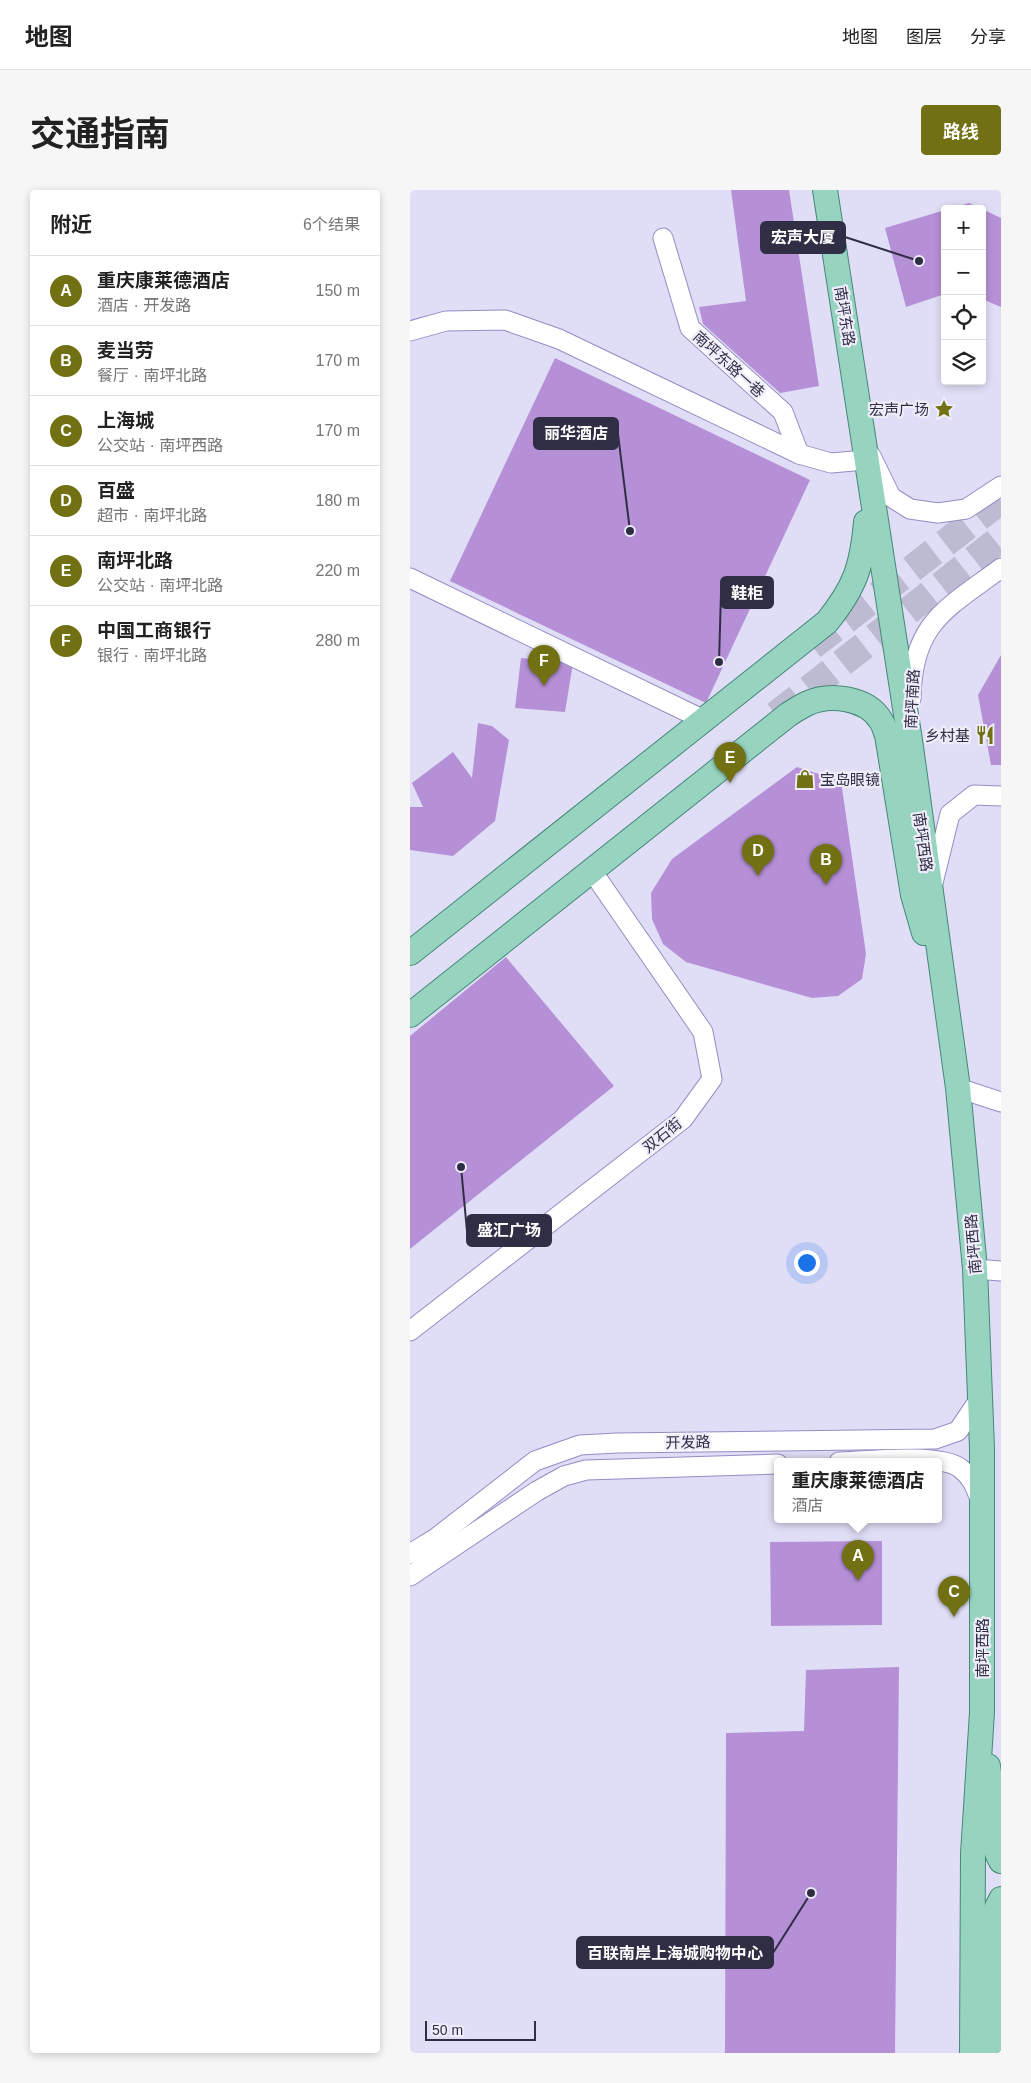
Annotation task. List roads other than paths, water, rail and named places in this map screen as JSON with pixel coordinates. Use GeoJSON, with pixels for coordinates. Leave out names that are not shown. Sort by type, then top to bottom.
{"type":"FeatureCollection","features":[{"type":"Feature","properties":{"kind":"main road","name":"南坪东路"},"geometry":{"type":"LineString","coordinates":[[825,190],[865,451]]}},
{"type":"Feature","properties":{"kind":"main road"},"geometry":{"type":"LineString","coordinates":[[410,952],[828,622],[844,601],[855,581],[863,553],[866,520],[865,451]]}},
{"type":"Feature","properties":{"kind":"main road","name":"南坪西路"},"geometry":{"type":"LineString","coordinates":[[865,451],[948,1012],[958,1088],[975,1269],[981,1397],[982,1712],[973,1854],[972,2053]]}},
{"type":"Feature","properties":{"kind":"main road"},"geometry":{"type":"LineString","coordinates":[[410,1015],[789,714],[807,703],[823,699],[842,698],[858,702],[871,709],[881,720],[887,735],[912,895],[948,1012]]}},
{"type":"Feature","properties":{"kind":"main road"},"geometry":{"type":"LineString","coordinates":[[982,1712],[993,1806],[994,1839],[997,1856],[1001,1861]]}},
{"type":"Feature","properties":{"kind":"main road"},"geometry":{"type":"LineString","coordinates":[[991,2053],[991,1927],[994,1913],[1001,1899]]}},
{"type":"Feature","properties":{"kind":"street","name":"南坪东路一巷"},"geometry":{"type":"LineString","coordinates":[[663,238],[690,328],[783,412],[799,454]]}},
{"type":"Feature","properties":{"kind":"street"},"geometry":{"type":"LineString","coordinates":[[410,331],[446,321],[505,320],[559,339],[799,454],[831,463],[865,451],[891,497],[910,509],[938,513],[966,509],[1001,486]]}},
{"type":"Feature","properties":{"kind":"street","name":"南坪南路"},"geometry":{"type":"LineString","coordinates":[[910,747],[911,673],[924,636],[936,618],[1001,568]]}},
{"type":"Feature","properties":{"kind":"street"},"geometry":{"type":"LineString","coordinates":[[410,578],[704,720]]}},
{"type":"Feature","properties":{"kind":"street"},"geometry":{"type":"LineString","coordinates":[[930,892],[950,814],[974,795],[1001,796]]}},
{"type":"Feature","properties":{"kind":"street","name":"双石街"},"geometry":{"type":"LineString","coordinates":[[410,1331],[683,1119],[712,1079],[703,1032],[592,871]]}},
{"type":"Feature","properties":{"kind":"street"},"geometry":{"type":"LineString","coordinates":[[958,1088],[1001,1102]]}},
{"type":"Feature","properties":{"kind":"street"},"geometry":{"type":"LineString","coordinates":[[975,1269],[1001,1270]]}},
{"type":"Feature","properties":{"kind":"street","name":"开发路"},"geometry":{"type":"LineString","coordinates":[[410,1554],[436,1538],[535,1461],[580,1445],[935,1439],[958,1431],[981,1397]]}},
{"type":"Feature","properties":{"kind":"street"},"geometry":{"type":"LineString","coordinates":[[942,1461],[960,1468],[974,1482],[982,1504]]}},
{"type":"Feature","properties":{"kind":"street","name":"开发路"},"geometry":{"type":"LineString","coordinates":[[410,1576],[537,1491],[564,1476],[586,1470],[774,1464]]}},
{"type":"Feature","properties":{"kind":"tunnel"},"geometry":{"type":"LineString","coordinates":[[812,646],[1001,500]]}},
{"type":"Feature","properties":{"kind":"tunnel"},"geometry":{"type":"LineString","coordinates":[[776,715],[1001,538]]}},
{"type":"Feature","properties":{"kind":"place","name":"宏声大厦"},"geometry":{"type":"Point","coordinates":[919,261]}},
{"type":"Feature","properties":{"kind":"place","name":"宏声广场"},"geometry":{"type":"Point","coordinates":[944,409]}},
{"type":"Feature","properties":{"kind":"place","name":"丽华酒店"},"geometry":{"type":"Point","coordinates":[630,531]}},
{"type":"Feature","properties":{"kind":"place","name":"鞋柜"},"geometry":{"type":"Point","coordinates":[719,662]}},
{"type":"Feature","properties":{"kind":"place","name":"中国工商银行"},"geometry":{"type":"Point","coordinates":[544,686]}},
{"type":"Feature","properties":{"kind":"place","name":"乡村基"},"geometry":{"type":"Point","coordinates":[985,735]}},
{"type":"Feature","properties":{"kind":"place","name":"宝岛眼镜"},"geometry":{"type":"Point","coordinates":[805,779]}},
{"type":"Feature","properties":{"kind":"place","name":"南坪北路"},"geometry":{"type":"Point","coordinates":[730,783]}},
{"type":"Feature","properties":{"kind":"place","name":"百盛"},"geometry":{"type":"Point","coordinates":[758,876]}},
{"type":"Feature","properties":{"kind":"place","name":"麦当劳"},"geometry":{"type":"Point","coordinates":[826,885]}},
{"type":"Feature","properties":{"kind":"place","name":"盛汇广场"},"geometry":{"type":"Point","coordinates":[461,1167]}},
{"type":"Feature","properties":{"kind":"place","name":"重庆康莱德酒店"},"geometry":{"type":"Point","coordinates":[858,1581]}},
{"type":"Feature","properties":{"kind":"place","name":"上海城"},"geometry":{"type":"Point","coordinates":[954,1617]}},
{"type":"Feature","properties":{"kind":"place","name":"百联南岸上海城购物中心"},"geometry":{"type":"Point","coordinates":[811,1893]}}]}
